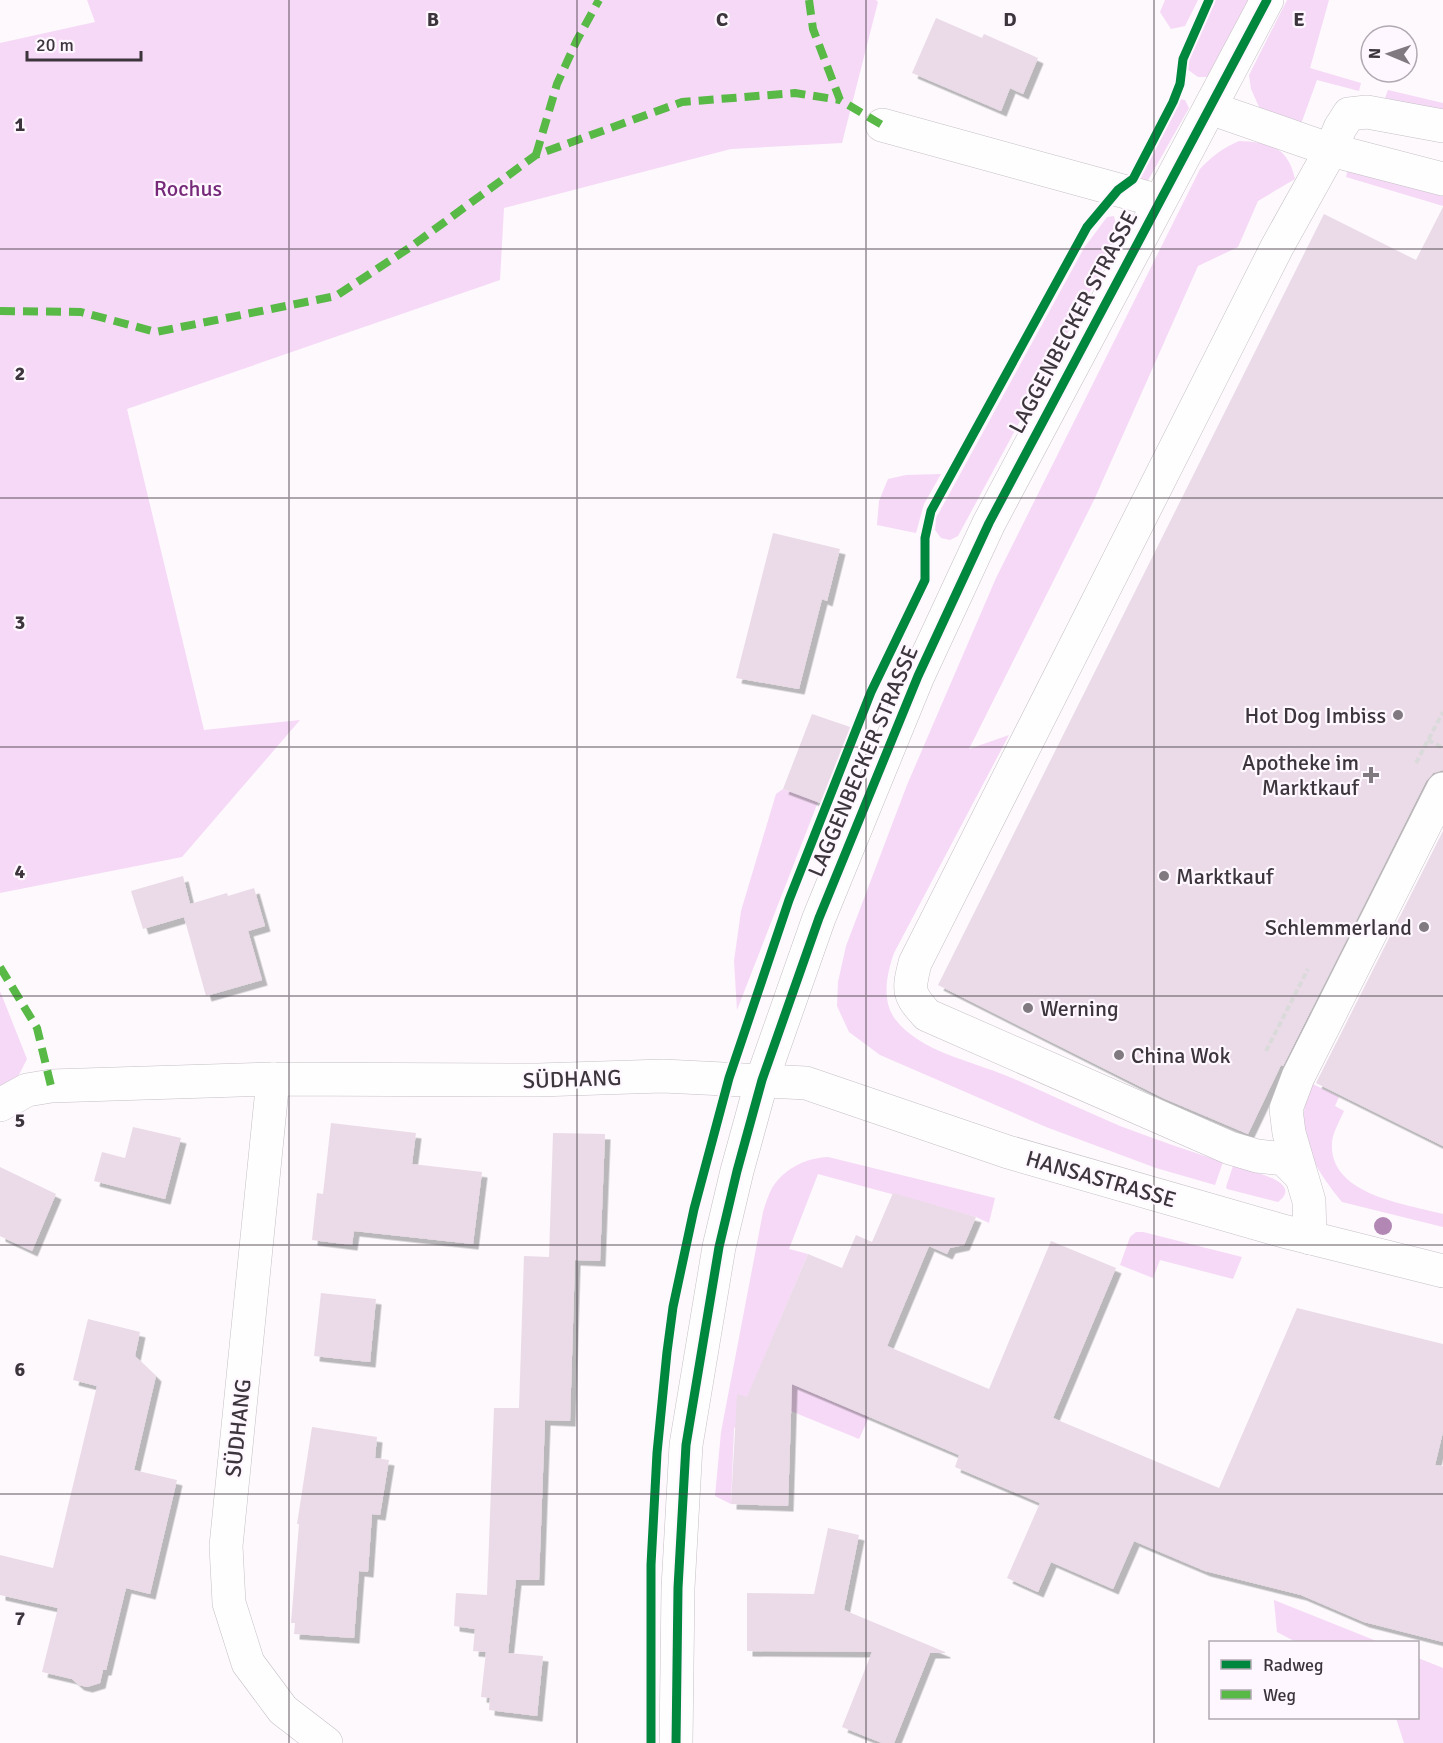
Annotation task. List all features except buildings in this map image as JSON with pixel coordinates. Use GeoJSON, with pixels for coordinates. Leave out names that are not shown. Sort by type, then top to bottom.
{"type":"FeatureCollection","features":[{"type":"Feature","properties":{"kind":"street","name":"LAGGENBECKER STRASSE"},"geometry":{"type":"LineString","coordinates":[[676,1743],[678,1588],[686,1445],[719,1247],[762,1080],[819,918],[918,676],[989,523],[1267,0]]}},
{"type":"Feature","properties":{"kind":"street"},"geometry":{"type":"LineString","coordinates":[[1210,108],[1331,150],[1443,179]]}},
{"type":"Feature","properties":{"kind":"street"},"geometry":{"type":"LineString","coordinates":[[1301,1176],[1284,1159],[1257,1156],[1230,1148],[927,1015],[913,999],[910,982],[915,963],[1277,247],[1331,150],[1340,128],[1349,114],[1366,112],[1443,126]]}},
{"type":"Feature","properties":{"kind":"street"},"geometry":{"type":"LineString","coordinates":[[882,125],[1159,201]]}},
{"type":"Feature","properties":{"kind":"street"},"geometry":{"type":"LineString","coordinates":[[1310,1238],[1309,1201],[1289,1133],[1286,1109],[1298,1077],[1443,789]]}},
{"type":"Feature","properties":{"kind":"street","name":"SÜDHANG"},"geometry":{"type":"LineString","coordinates":[[0,1105],[27,1090],[51,1086],[273,1079],[538,1080],[663,1076],[762,1080]]}},
{"type":"Feature","properties":{"kind":"street","name":"SÜDHANG"},"geometry":{"type":"LineString","coordinates":[[273,1079],[226,1546],[229,1603],[248,1663],[283,1710],[326,1743]]}},
{"type":"Feature","properties":{"kind":"street","name":"HANSASTRASSE"},"geometry":{"type":"LineString","coordinates":[[762,1080],[806,1083],[1008,1152],[1310,1238],[1443,1271]]}},
{"type":"Feature","properties":{"kind":"path"},"geometry":{"type":"LineString","coordinates":[[1428,740],[1441,747]]}},
{"type":"Feature","properties":{"kind":"green space","name":"Rochus"},"geometry":{"type":"Polygon","coordinates":[[[87,0],[876,0],[878,2],[842,143],[731,149],[504,208],[500,280],[127,409],[204,730],[300,720],[182,857],[0,893],[0,43],[95,22],[87,0]]]}},
{"type":"Feature","properties":{"kind":"green space"},"geometry":{"type":"Polygon","coordinates":[[[1165,0],[1198,0],[1185,26],[1171,29],[1160,12],[1165,0]]]}},
{"type":"Feature","properties":{"kind":"green space"},"geometry":{"type":"Polygon","coordinates":[[[1215,0],[1250,0],[1212,72],[1207,77],[1198,77],[1187,69],[1189,57],[1215,0]]]}},
{"type":"Feature","properties":{"kind":"green space"},"geometry":{"type":"Polygon","coordinates":[[[1287,0],[1329,0],[1310,68],[1361,84],[1359,91],[1317,80],[1301,124],[1260,109],[1251,89],[1249,75],[1287,0]]]}},
{"type":"Feature","properties":{"kind":"green space"},"geometry":{"type":"Polygon","coordinates":[[[1388,90],[1443,103],[1443,111],[1385,98],[1388,90]]]}},
{"type":"Feature","properties":{"kind":"green space"},"geometry":{"type":"Polygon","coordinates":[[[1180,99],[1185,100],[1189,108],[1147,182],[1137,183],[1173,116],[1180,99]]]}},
{"type":"Feature","properties":{"kind":"green space"},"geometry":{"type":"Polygon","coordinates":[[[1239,141],[1260,143],[1276,148],[1288,160],[1295,179],[1258,201],[1238,247],[1198,266],[1094,500],[969,749],[1009,735],[894,953],[887,986],[888,1003],[895,1019],[905,1030],[931,1047],[1007,1076],[1120,1126],[1223,1162],[1215,1185],[1156,1168],[1046,1127],[880,1055],[849,1032],[837,1006],[838,982],[846,946],[907,785],[996,578],[1200,169],[1218,153],[1239,141]]]}},
{"type":"Feature","properties":{"kind":"green space"},"geometry":{"type":"Polygon","coordinates":[[[1348,169],[1443,194],[1443,206],[1346,177],[1348,169]]]}},
{"type":"Feature","properties":{"kind":"green space"},"geometry":{"type":"Polygon","coordinates":[[[1114,216],[1117,230],[1113,249],[958,536],[950,540],[941,538],[935,530],[936,518],[1084,248],[1107,217],[1114,216]]]}},
{"type":"Feature","properties":{"kind":"green space"},"geometry":{"type":"Polygon","coordinates":[[[941,474],[924,504],[916,533],[877,525],[879,501],[888,479],[906,475],[941,474]]]}},
{"type":"Feature","properties":{"kind":"green space"},"geometry":{"type":"Polygon","coordinates":[[[783,789],[818,802],[737,1010],[734,961],[741,911],[776,794],[783,789]]]}},
{"type":"Feature","properties":{"kind":"green space"},"geometry":{"type":"Polygon","coordinates":[[[0,991],[27,1059],[0,1112],[0,991]]]}},
{"type":"Feature","properties":{"kind":"green space"},"geometry":{"type":"Polygon","coordinates":[[[1313,1084],[1339,1097],[1335,1106],[1344,1111],[1332,1142],[1334,1160],[1342,1174],[1372,1194],[1443,1214],[1443,1227],[1342,1202],[1312,1158],[1304,1133],[1305,1106],[1313,1084]]]}},
{"type":"Feature","properties":{"kind":"green space"},"geometry":{"type":"Polygon","coordinates":[[[828,1157],[995,1198],[989,1223],[976,1217],[818,1174],[789,1249],[808,1254],[759,1370],[869,1417],[859,1439],[786,1409],[734,1428],[731,1504],[715,1496],[721,1432],[763,1212],[772,1188],[785,1173],[813,1159],[828,1157]]]}},
{"type":"Feature","properties":{"kind":"green space"},"geometry":{"type":"Polygon","coordinates":[[[1233,1166],[1279,1182],[1285,1188],[1285,1195],[1278,1202],[1227,1189],[1233,1166]]]}},
{"type":"Feature","properties":{"kind":"green space"},"geometry":{"type":"Polygon","coordinates":[[[1136,1232],[1242,1257],[1233,1279],[1160,1260],[1153,1278],[1120,1265],[1130,1237],[1136,1232]]]}},
{"type":"Feature","properties":{"kind":"green space"},"geometry":{"type":"Polygon","coordinates":[[[1274,1600],[1376,1641],[1294,1641],[1277,1632],[1274,1600]]]}},
{"type":"Feature","properties":{"kind":"green space"},"geometry":{"type":"Polygon","coordinates":[[[1419,1658],[1443,1668],[1443,1743],[1404,1743],[1396,1719],[1419,1719],[1419,1658]]]}},
{"type":"Feature","properties":{"kind":"marked path"},"geometry":{"type":"LineString","coordinates":[[536,155],[557,84],[599,0]]}},
{"type":"Feature","properties":{"kind":"marked path"},"geometry":{"type":"LineString","coordinates":[[809,0],[813,29],[840,100],[882,125]]}},
{"type":"Feature","properties":{"kind":"marked path"},"geometry":{"type":"LineString","coordinates":[[0,311],[81,312],[156,332],[336,296],[409,248],[536,155],[682,102],[795,93],[840,100]]}},
{"type":"Feature","properties":{"kind":"marked path"},"geometry":{"type":"LineString","coordinates":[[0,967],[37,1028],[51,1086]]}},
{"type":"Feature","properties":{"kind":"cycle path"},"geometry":{"type":"LineString","coordinates":[[651,1743],[651,1565],[657,1453],[667,1352],[673,1307],[694,1209],[729,1078],[789,900],[871,692],[925,580],[925,538],[931,511],[1087,227],[1118,190],[1133,179],[1173,102],[1180,84],[1183,59],[1209,0]]}},
{"type":"Feature","properties":{"kind":"cycle path"},"geometry":{"type":"LineString","coordinates":[[676,1743],[678,1588],[686,1445],[719,1247],[762,1080],[819,918],[918,676],[989,523],[1267,0]]}},
{"type":"Feature","properties":{"kind":"place","name":"Hot Dog Imbiss"},"geometry":{"type":"Point","coordinates":[1398,715]}},
{"type":"Feature","properties":{"kind":"place","name":"Apotheke im Marktkauf"},"geometry":{"type":"Point","coordinates":[1371,775]}},
{"type":"Feature","properties":{"kind":"place","name":"Marktkauf"},"geometry":{"type":"Point","coordinates":[1164,876]}},
{"type":"Feature","properties":{"kind":"place","name":"Schlemmerland"},"geometry":{"type":"Point","coordinates":[1424,927]}},
{"type":"Feature","properties":{"kind":"place","name":"Werning"},"geometry":{"type":"Point","coordinates":[1028,1008]}},
{"type":"Feature","properties":{"kind":"place","name":"China Wok"},"geometry":{"type":"Point","coordinates":[1119,1055]}}]}
